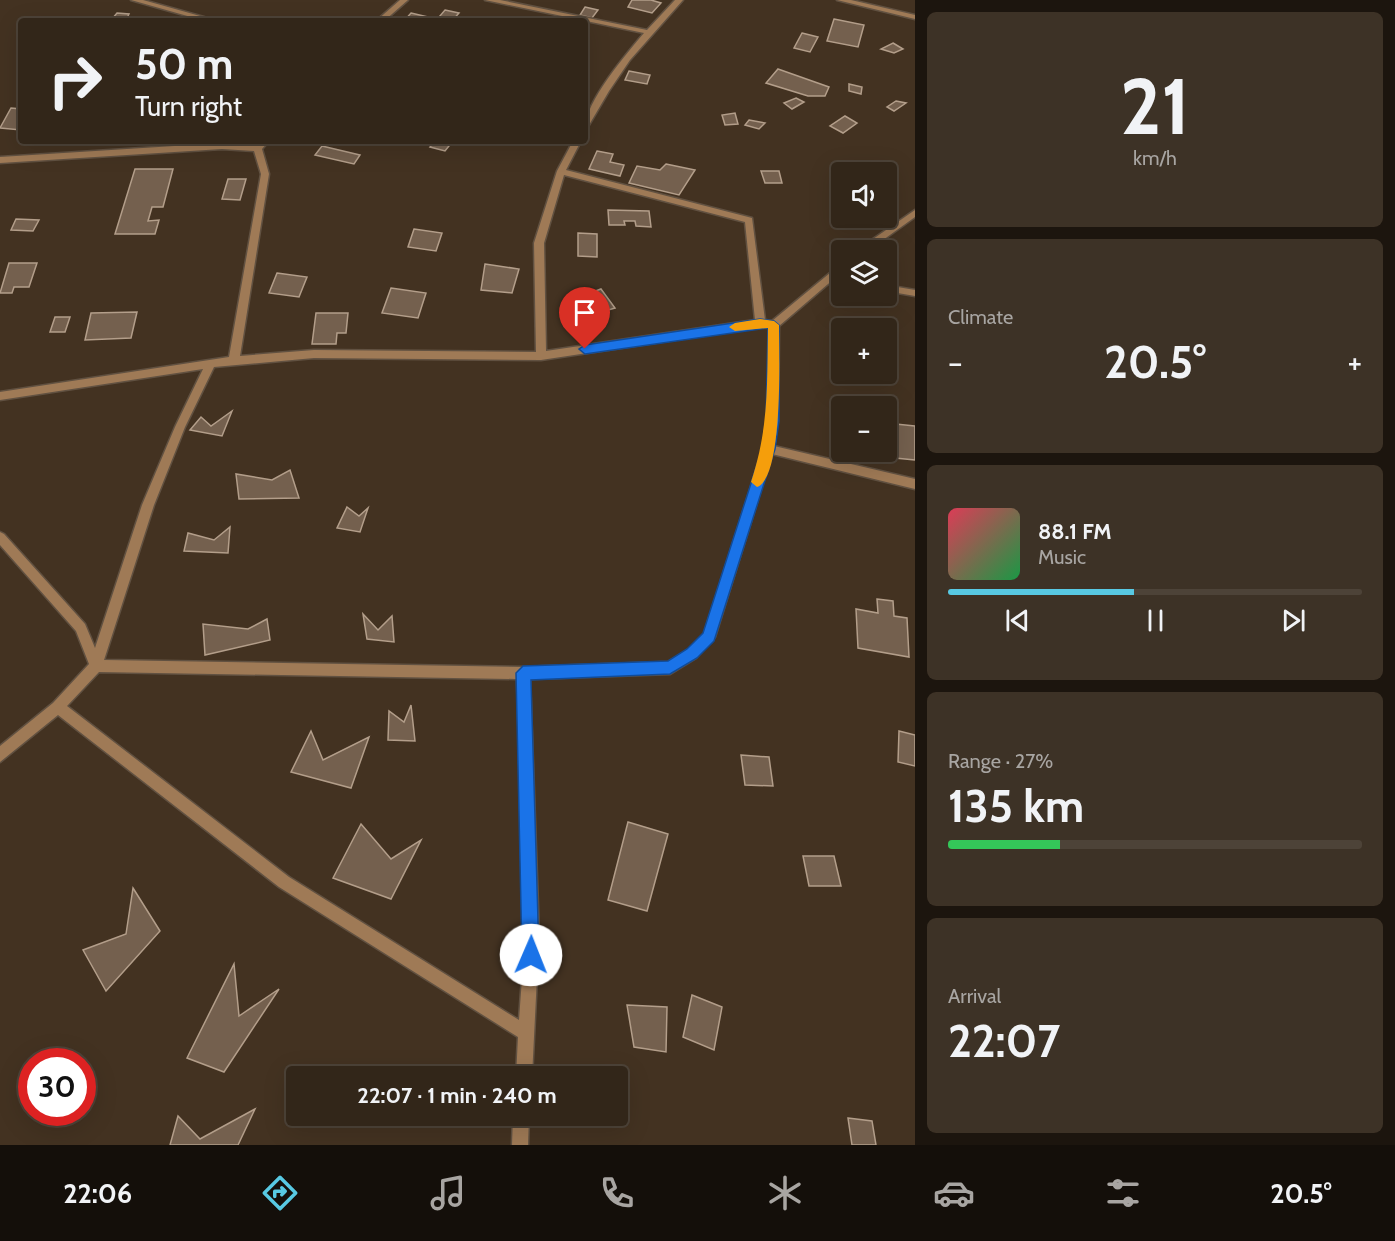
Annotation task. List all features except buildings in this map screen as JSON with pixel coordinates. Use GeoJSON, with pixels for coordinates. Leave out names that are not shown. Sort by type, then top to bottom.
{"type":"FeatureCollection","features":[{"type":"Feature","properties":{"kind":"street"},"geometry":{"type":"LineString","coordinates":[[135,0],[196,18]]}},
{"type":"Feature","properties":{"kind":"street"},"geometry":{"type":"LineString","coordinates":[[383,18],[404,0]]}},
{"type":"Feature","properties":{"kind":"street"},"geometry":{"type":"LineString","coordinates":[[489,0],[578,18]]}},
{"type":"Feature","properties":{"kind":"street"},"geometry":{"type":"LineString","coordinates":[[588,114],[622,64],[648,32],[679,0]]}},
{"type":"Feature","properties":{"kind":"street"},"geometry":{"type":"LineString","coordinates":[[841,0],[915,16]]}},
{"type":"Feature","properties":{"kind":"street"},"geometry":{"type":"LineString","coordinates":[[588,20],[648,32]]}},
{"type":"Feature","properties":{"kind":"street"},"geometry":{"type":"LineString","coordinates":[[115,153],[120,144]]}},
{"type":"Feature","properties":{"kind":"street"},"geometry":{"type":"LineString","coordinates":[[258,149],[262,144]]}},
{"type":"Feature","properties":{"kind":"street"},"geometry":{"type":"LineString","coordinates":[[541,356],[538,243],[561,171],[575,144]]}},
{"type":"Feature","properties":{"kind":"street"},"geometry":{"type":"LineString","coordinates":[[0,160],[222,146],[258,149]]}},
{"type":"Feature","properties":{"kind":"street"},"geometry":{"type":"LineString","coordinates":[[234,360],[265,174],[258,149]]}},
{"type":"Feature","properties":{"kind":"street"},"geometry":{"type":"LineString","coordinates":[[561,171],[749,220],[760,323]]}},
{"type":"Feature","properties":{"kind":"street"},"geometry":{"type":"LineString","coordinates":[[877,240],[915,213]]}},
{"type":"Feature","properties":{"kind":"street"},"geometry":{"type":"LineString","coordinates":[[96,666],[523,673],[670,668],[692,654],[709,637],[768,449],[772,421],[774,325],[831,274]]}},
{"type":"Feature","properties":{"kind":"street"},"geometry":{"type":"LineString","coordinates":[[826,277],[831,278]]}},
{"type":"Feature","properties":{"kind":"street"},"geometry":{"type":"LineString","coordinates":[[897,290],[915,293]]}},
{"type":"Feature","properties":{"kind":"street"},"geometry":{"type":"LineString","coordinates":[[0,396],[234,360],[314,354],[541,356],[760,323],[774,325]]}},
{"type":"Feature","properties":{"kind":"street"},"geometry":{"type":"LineString","coordinates":[[0,755],[58,707],[96,666],[148,506],[180,427],[210,364]]}},
{"type":"Feature","properties":{"kind":"street"},"geometry":{"type":"LineString","coordinates":[[768,449],[915,484]]}},
{"type":"Feature","properties":{"kind":"street"},"geometry":{"type":"LineString","coordinates":[[0,537],[81,628],[96,666]]}},
{"type":"Feature","properties":{"kind":"street"},"geometry":{"type":"LineString","coordinates":[[523,673],[532,936],[524,1066]]}},
{"type":"Feature","properties":{"kind":"street"},"geometry":{"type":"LineString","coordinates":[[58,707],[284,882],[526,1032]]}},
{"type":"Feature","properties":{"kind":"street"},"geometry":{"type":"LineString","coordinates":[[520,1145],[521,1126]]}},
{"type":"Feature","properties":{"kind":"slow traffic"},"geometry":{"type":"LineString","coordinates":[[735,327],[760,323],[774,325],[772,421],[768,449],[757,482]]}},
{"type":"Feature","properties":{"kind":"route"},"geometry":{"type":"LineString","coordinates":[[531,955],[523,673],[670,668],[692,654],[709,637],[768,449],[772,421],[774,325],[760,323],[585,349]]}}]}
